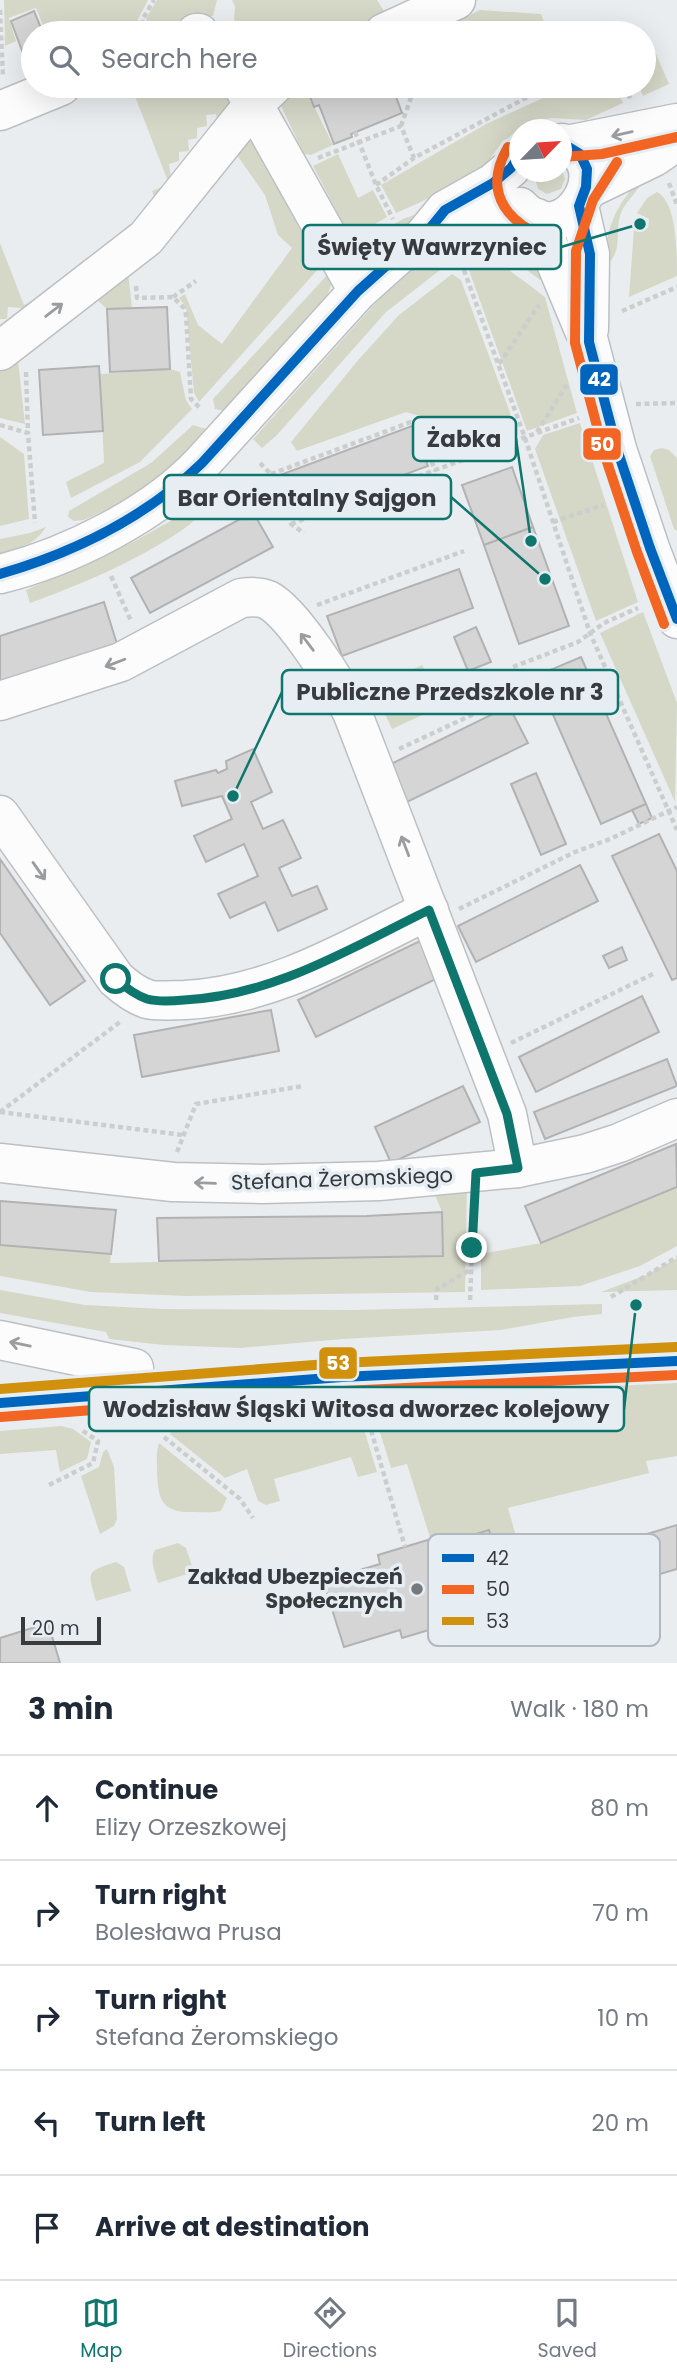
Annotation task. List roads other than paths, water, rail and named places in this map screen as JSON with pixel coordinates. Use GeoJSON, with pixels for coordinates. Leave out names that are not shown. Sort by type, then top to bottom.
{"type":"FeatureCollection","features":[{"type":"Feature","properties":{"kind":"street"},"geometry":{"type":"LineString","coordinates":[[410,21],[456,0]]}},
{"type":"Feature","properties":{"kind":"street"},"geometry":{"type":"LineString","coordinates":[[2,110],[32,98]]}},
{"type":"Feature","properties":{"kind":"street"},"geometry":{"type":"LineString","coordinates":[[13,357],[146,238],[252,98]]}},
{"type":"Feature","properties":{"kind":"street"},"geometry":{"type":"LineString","coordinates":[[260,98],[291,170],[358,291]]}},
{"type":"Feature","properties":{"kind":"street"},"geometry":{"type":"LineString","coordinates":[[572,143],[677,123]]}},
{"type":"Feature","properties":{"kind":"street"},"geometry":{"type":"LineString","coordinates":[[408,229],[453,232],[532,216],[547,220],[561,219],[583,198],[677,141]]}},
{"type":"Feature","properties":{"kind":"street"},"geometry":{"type":"LineString","coordinates":[[572,150],[582,158],[587,169],[583,198],[590,254],[589,342]]}},
{"type":"Feature","properties":{"kind":"street"},"geometry":{"type":"LineString","coordinates":[[0,574],[68,550],[144,511],[177,489],[358,291],[396,257],[408,229],[493,183],[509,167]]}},
{"type":"Feature","properties":{"kind":"street"},"geometry":{"type":"LineString","coordinates":[[590,254],[606,206],[629,169]]}},
{"type":"Feature","properties":{"kind":"street"},"geometry":{"type":"LineString","coordinates":[[511,182],[510,188],[514,199],[532,216],[589,342],[617,449],[677,619]]}},
{"type":"Feature","properties":{"kind":"street"},"geometry":{"type":"LineString","coordinates":[[0,701],[121,662],[241,598],[256,597],[268,600],[287,617],[335,680],[373,761],[507,1114],[518,1168]]}},
{"type":"Feature","properties":{"kind":"street"},"geometry":{"type":"LineString","coordinates":[[0,815],[116,979],[131,992],[149,1000],[195,999],[246,991],[275,983],[431,916]]}},
{"type":"Feature","properties":{"kind":"street","name":"Stefana Żeromskiego"},"geometry":{"type":"LineString","coordinates":[[0,1163],[173,1182],[379,1181],[518,1168],[584,1154],[619,1143],[677,1118]]}},
{"type":"Feature","properties":{"kind":"street"},"geometry":{"type":"LineString","coordinates":[[0,1377],[503,1344],[677,1339]]}},
{"type":"Feature","properties":{"kind":"street"},"geometry":{"type":"LineString","coordinates":[[0,1340],[134,1368]]}},
{"type":"Feature","properties":{"kind":"street"},"geometry":{"type":"LineString","coordinates":[[0,1403],[342,1377],[677,1361]]}},
{"type":"Feature","properties":{"kind":"place","name":"Święty Wawrzyniec"},"geometry":{"type":"Point","coordinates":[640,224]}},
{"type":"Feature","properties":{"kind":"place","name":"Żabka"},"geometry":{"type":"Point","coordinates":[531,541]}},
{"type":"Feature","properties":{"kind":"place","name":"Bar Orientalny Sajgon"},"geometry":{"type":"Point","coordinates":[545,579]}},
{"type":"Feature","properties":{"kind":"place","name":"Publiczne Przedszkole nr 3"},"geometry":{"type":"Point","coordinates":[233,796]}},
{"type":"Feature","properties":{"kind":"place","name":"Wodzisław Śląski Witosa dworzec kolejowy"},"geometry":{"type":"Point","coordinates":[636,1305]}},
{"type":"Feature","properties":{"kind":"place","name":"Zakład Ubezpieczeń Społecznych"},"geometry":{"type":"Point","coordinates":[417,1589]}}]}
